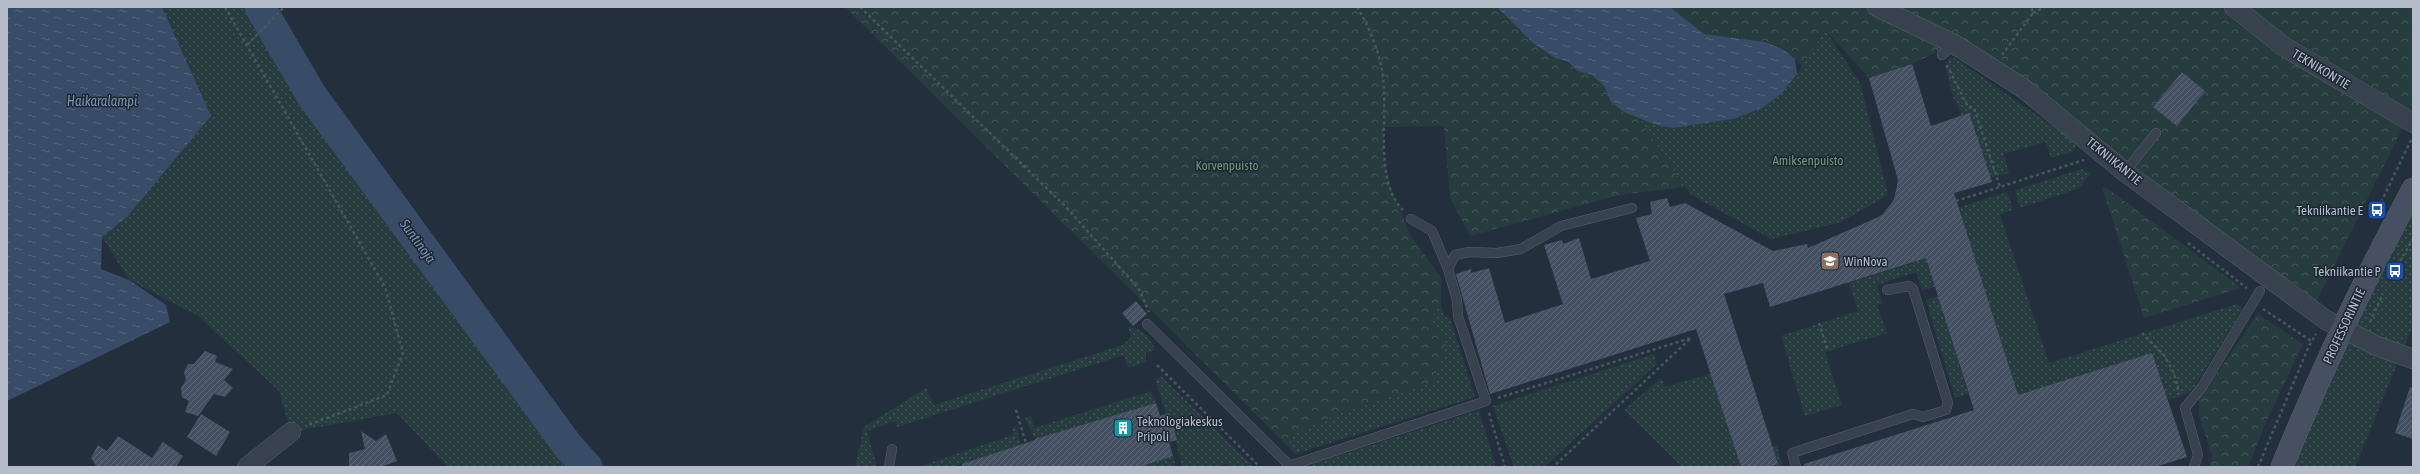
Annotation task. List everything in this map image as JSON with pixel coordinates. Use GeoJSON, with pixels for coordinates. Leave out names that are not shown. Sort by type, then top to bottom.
{"type":"FeatureCollection","features":[{"type":"Feature","properties":{"kind":"main road","name":"PROFESSORINTIE"},"geometry":{"type":"LineString","coordinates":[[2282,467],[2342,330],[2376,257],[2413,188]]}},
{"type":"Feature","properties":{"kind":"street","name":"TEKNIIKANTIE"},"geometry":{"type":"LineString","coordinates":[[1877,7],[1948,50],[1992,68],[2023,88],[2126,172],[2276,285],[2342,330],[2377,346],[2413,359]]}},
{"type":"Feature","properties":{"kind":"street","name":"TEKNIKONTIE"},"geometry":{"type":"LineString","coordinates":[[2234,7],[2282,46],[2413,123]]}},
{"type":"Feature","properties":{"kind":"street"},"geometry":{"type":"LineString","coordinates":[[247,467],[291,432]]}},
{"type":"Feature","properties":{"kind":"lane"},"geometry":{"type":"LineString","coordinates":[[2126,172],[2156,133]]}},
{"type":"Feature","properties":{"kind":"lane"},"geometry":{"type":"LineString","coordinates":[[1448,269],[1455,255],[1469,252],[1497,253],[1520,249],[1562,226],[1632,208]]}},
{"type":"Feature","properties":{"kind":"lane"},"geometry":{"type":"LineString","coordinates":[[1147,324],[1289,466],[1486,401],[1458,316],[1457,300],[1448,269],[1432,231],[1411,219]]}},
{"type":"Feature","properties":{"kind":"lane"},"geometry":{"type":"LineString","coordinates":[[1796,467],[1792,452],[1913,414],[1923,417],[1946,410],[1948,403],[1913,289],[1909,286],[1887,290]]}},
{"type":"Feature","properties":{"kind":"lane"},"geometry":{"type":"LineString","coordinates":[[2194,467],[2198,455],[2184,408],[2202,387],[2260,290]]}},
{"type":"Feature","properties":{"kind":"lane"},"geometry":{"type":"LineString","coordinates":[[889,467],[892,449]]}},
{"type":"Feature","properties":{"kind":"path"},"geometry":{"type":"LineString","coordinates":[[225,7],[385,287],[403,353],[387,395],[291,432]]}},
{"type":"Feature","properties":{"kind":"path"},"geometry":{"type":"LineString","coordinates":[[247,45],[284,7]]}},
{"type":"Feature","properties":{"kind":"path"},"geometry":{"type":"LineString","coordinates":[[860,7],[1066,207],[1139,289],[1161,338]]}},
{"type":"Feature","properties":{"kind":"path"},"geometry":{"type":"LineString","coordinates":[[1357,7],[1382,69],[1385,104],[1383,156],[1393,200],[1411,219]]}},
{"type":"Feature","properties":{"kind":"path"},"geometry":{"type":"LineString","coordinates":[[2031,7],[2033,13]]}},
{"type":"Feature","properties":{"kind":"path"},"geometry":{"type":"LineString","coordinates":[[1992,68],[2033,13],[2045,7]]}},
{"type":"Feature","properties":{"kind":"path"},"geometry":{"type":"LineString","coordinates":[[1948,50],[1968,107],[1974,108],[2000,187]]}},
{"type":"Feature","properties":{"kind":"path"},"geometry":{"type":"LineString","coordinates":[[1956,201],[2087,159]]}},
{"type":"Feature","properties":{"kind":"path"},"geometry":{"type":"LineString","coordinates":[[2186,241],[2253,292],[2260,307],[2311,340]]}},
{"type":"Feature","properties":{"kind":"path"},"geometry":{"type":"LineString","coordinates":[[1819,323],[1828,351]]}},
{"type":"Feature","properties":{"kind":"path"},"geometry":{"type":"LineString","coordinates":[[2142,333],[2164,355],[2174,373],[2184,408]]}},
{"type":"Feature","properties":{"kind":"path"},"geometry":{"type":"LineString","coordinates":[[1506,467],[1486,401],[1691,338],[1553,467]]}},
{"type":"Feature","properties":{"kind":"path"},"geometry":{"type":"LineString","coordinates":[[1157,365],[1260,467]]}},
{"type":"Feature","properties":{"kind":"path"},"geometry":{"type":"LineString","coordinates":[[1016,410],[1028,450]]}},
{"type":"Feature","properties":{"kind":"green space"},"geometry":{"type":"Polygon","coordinates":[[[162,7],[260,7],[312,96],[568,446],[587,467],[448,467],[397,413],[291,432],[279,391],[198,316],[129,280],[102,237],[127,217],[211,116],[162,7]]]}},
{"type":"Feature","properties":{"kind":"green space","name":"Korvenpuisto"},"geometry":{"type":"Polygon","coordinates":[[[845,7],[1497,7],[1555,58],[1592,75],[1604,86],[1611,102],[1624,112],[1638,117],[1685,187],[1619,195],[1470,236],[1450,197],[1444,126],[1384,127],[1384,159],[1390,186],[1411,236],[1441,278],[1441,306],[1430,318],[1447,344],[1433,382],[1342,412],[1292,435],[1288,446],[845,7]]]}},
{"type":"Feature","properties":{"kind":"green space"},"geometry":{"type":"Polygon","coordinates":[[[1670,7],[2413,7],[2413,107],[2312,310],[1954,44],[1912,64],[1869,78],[1825,30],[1802,66],[1795,59],[1765,42],[1704,34],[1670,7]]]}},
{"type":"Feature","properties":{"kind":"green space","name":"Amiksenpuisto"},"geometry":{"type":"Polygon","coordinates":[[[1825,30],[1860,83],[1888,195],[1839,223],[1771,239],[1690,194],[1638,117],[1656,125],[1673,128],[1733,119],[1762,108],[1797,74],[1825,30]]]}},
{"type":"Feature","properties":{"kind":"green space"},"geometry":{"type":"Polygon","coordinates":[[[1955,58],[2071,139],[2076,146],[2072,152],[2051,158],[2046,142],[2004,154],[2009,173],[1990,178],[1968,113],[1961,116],[1956,100],[1954,100],[1945,66],[1948,64],[1948,59],[1955,58]]]}},
{"type":"Feature","properties":{"kind":"green space"},"geometry":{"type":"Polygon","coordinates":[[[2082,169],[2090,173],[2080,188],[2020,208],[2015,190],[2082,169]]]}},
{"type":"Feature","properties":{"kind":"green space"},"geometry":{"type":"Polygon","coordinates":[[[2102,187],[2107,188],[2241,288],[2144,318],[2102,187]]]}},
{"type":"Feature","properties":{"kind":"green space"},"geometry":{"type":"Polygon","coordinates":[[[2007,192],[2013,210],[2000,214],[2049,363],[2237,304],[2241,306],[2242,310],[2193,389],[2180,397],[2168,399],[2152,353],[2018,395],[1958,208],[2007,192]]]}},
{"type":"Feature","properties":{"kind":"green space"},"geometry":{"type":"Polygon","coordinates":[[[2413,213],[2413,325],[2355,467],[2286,467],[2342,330],[2413,213]]]}},
{"type":"Feature","properties":{"kind":"green space"},"geometry":{"type":"Polygon","coordinates":[[[1924,251],[1935,287],[1922,290],[1916,272],[1877,285],[1882,303],[1877,305],[1887,333],[1825,352],[1842,405],[1805,416],[1781,336],[1858,311],[1849,283],[1913,263],[1911,255],[1924,251]]]}},
{"type":"Feature","properties":{"kind":"green space"},"geometry":{"type":"Polygon","coordinates":[[[1939,296],[1968,394],[1955,398],[1926,300],[1939,296]]]}},
{"type":"Feature","properties":{"kind":"green space"},"geometry":{"type":"Polygon","coordinates":[[[1441,306],[1445,317],[1449,316],[1475,397],[1295,454],[1288,446],[1292,435],[1342,412],[1433,382],[1430,318],[1441,306]]]}},
{"type":"Feature","properties":{"kind":"green space"},"geometry":{"type":"Polygon","coordinates":[[[2258,314],[2303,344],[2267,420],[2248,467],[2209,467],[2212,456],[2199,416],[2199,399],[2258,314]]]}},
{"type":"Feature","properties":{"kind":"green space"},"geometry":{"type":"Polygon","coordinates":[[[1128,327],[1137,329],[1145,334],[1154,346],[1155,350],[1146,353],[1146,362],[1128,368],[1124,355],[897,427],[895,421],[867,431],[877,467],[855,467],[864,427],[926,388],[934,405],[1123,345],[1131,337],[1128,327]]]}},
{"type":"Feature","properties":{"kind":"green space"},"geometry":{"type":"Polygon","coordinates":[[[1654,354],[1657,364],[1544,467],[1514,467],[1493,406],[1654,354]]]}},
{"type":"Feature","properties":{"kind":"green space"},"geometry":{"type":"Polygon","coordinates":[[[1711,374],[1741,467],[1682,467],[1624,410],[1661,378],[1665,387],[1711,374]]]}},
{"type":"Feature","properties":{"kind":"green space"},"geometry":{"type":"Polygon","coordinates":[[[1162,377],[1254,467],[1229,467],[1228,464],[1218,467],[1182,467],[1169,414],[1166,414],[1155,379],[1162,377]]]}},
{"type":"Feature","properties":{"kind":"green space"},"geometry":{"type":"Polygon","coordinates":[[[1151,391],[1156,403],[1035,439],[1025,418],[1031,416],[1034,428],[1151,391]]]}},
{"type":"Feature","properties":{"kind":"green space"},"geometry":{"type":"Polygon","coordinates":[[[1479,410],[1496,467],[1311,467],[1313,464],[1479,410]]]}},
{"type":"Feature","properties":{"kind":"green space"},"geometry":{"type":"Polygon","coordinates":[[[1016,426],[1021,444],[953,467],[918,467],[1013,435],[1012,427],[1016,426]]]}},
{"type":"Feature","properties":{"kind":"green space"},"geometry":{"type":"Polygon","coordinates":[[[1777,446],[1783,467],[1769,467],[1772,447],[1777,446]]]}},
{"type":"Feature","properties":{"kind":"green space"},"geometry":{"type":"Polygon","coordinates":[[[1173,456],[1176,467],[1139,467],[1173,456]]]}},
{"type":"Feature","properties":{"kind":"water","name":"Haikaralampi"},"geometry":{"type":"Polygon","coordinates":[[[7,7],[162,7],[211,116],[127,217],[102,237],[101,269],[129,280],[166,305],[170,322],[7,401],[7,7]]]}},
{"type":"Feature","properties":{"kind":"water"},"geometry":{"type":"Polygon","coordinates":[[[1497,7],[1670,7],[1704,34],[1765,42],[1784,50],[1795,59],[1797,74],[1782,93],[1762,108],[1733,119],[1673,128],[1656,125],[1624,112],[1611,102],[1604,86],[1592,75],[1578,71],[1568,62],[1555,58],[1533,43],[1497,7]]]}},
{"type":"Feature","properties":{"kind":"building"},"geometry":{"type":"Polygon","coordinates":[[[1912,64],[1931,126],[1969,113],[1992,182],[1954,193],[2018,395],[2152,353],[2187,457],[2155,467],[1804,467],[1804,464],[1974,410],[1926,258],[1770,307],[1763,283],[1724,294],[1778,464],[1769,467],[1741,467],[1696,329],[1490,394],[1456,274],[1471,269],[1471,273],[1489,268],[1505,323],[1563,304],[1544,245],[1562,240],[1563,244],[1579,238],[1591,279],[1650,261],[1636,218],[1652,214],[1650,202],[1667,198],[1670,207],[1685,203],[1773,251],[1807,244],[1808,248],[1874,219],[1882,215],[1894,200],[1898,180],[1869,78],[1912,64]]]}},
{"type":"Feature","properties":{"kind":"building"},"geometry":{"type":"Polygon","coordinates":[[[2182,72],[2205,91],[2177,126],[2153,107],[2182,72]]]}},
{"type":"Feature","properties":{"kind":"building"},"geometry":{"type":"Polygon","coordinates":[[[1136,301],[1147,314],[1133,326],[1122,313],[1136,301]]]}},
{"type":"Feature","properties":{"kind":"building"},"geometry":{"type":"Polygon","coordinates":[[[205,351],[217,356],[215,362],[233,369],[224,380],[233,388],[225,397],[214,394],[198,416],[185,412],[189,401],[182,397],[181,388],[186,380],[184,372],[188,364],[194,364],[205,351]]]}},
{"type":"Feature","properties":{"kind":"building"},"geometry":{"type":"Polygon","coordinates":[[[2410,387],[2413,388],[2413,439],[2395,433],[2410,387]]]}},
{"type":"Feature","properties":{"kind":"building","name":"Teknologiakeskus Pripoli"},"geometry":{"type":"Polygon","coordinates":[[[1156,403],[1160,416],[1169,413],[1177,440],[1169,442],[1173,456],[1139,467],[962,467],[962,464],[1035,439],[1156,403]]]}},
{"type":"Feature","properties":{"kind":"building"},"geometry":{"type":"Polygon","coordinates":[[[201,414],[230,432],[216,456],[187,437],[201,414]]]}},
{"type":"Feature","properties":{"kind":"building"},"geometry":{"type":"Polygon","coordinates":[[[361,431],[376,441],[386,434],[397,461],[381,467],[349,467],[349,453],[365,449],[361,431]]]}},
{"type":"Feature","properties":{"kind":"building"},"geometry":{"type":"Polygon","coordinates":[[[118,436],[152,458],[163,442],[183,456],[176,467],[97,467],[91,458],[98,445],[107,451],[118,436]]]}},
{"type":"Feature","properties":{"kind":"waterway","name":"Suntinoja"},"geometry":{"type":"LineString","coordinates":[[260,7],[312,96],[568,446],[587,467]]}},
{"type":"Feature","properties":{"kind":"place","name":"Tekniikantie E"},"geometry":{"type":"Point","coordinates":[2377,210]}},
{"type":"Feature","properties":{"kind":"place","name":"WinNova"},"geometry":{"type":"Point","coordinates":[1830,261]}},
{"type":"Feature","properties":{"kind":"place","name":"Tekniikantie P"},"geometry":{"type":"Point","coordinates":[2395,271]}},
{"type":"Feature","properties":{"kind":"place","name":"Teknologiakeskus Pripoli"},"geometry":{"type":"Point","coordinates":[1123,428]}}]}
